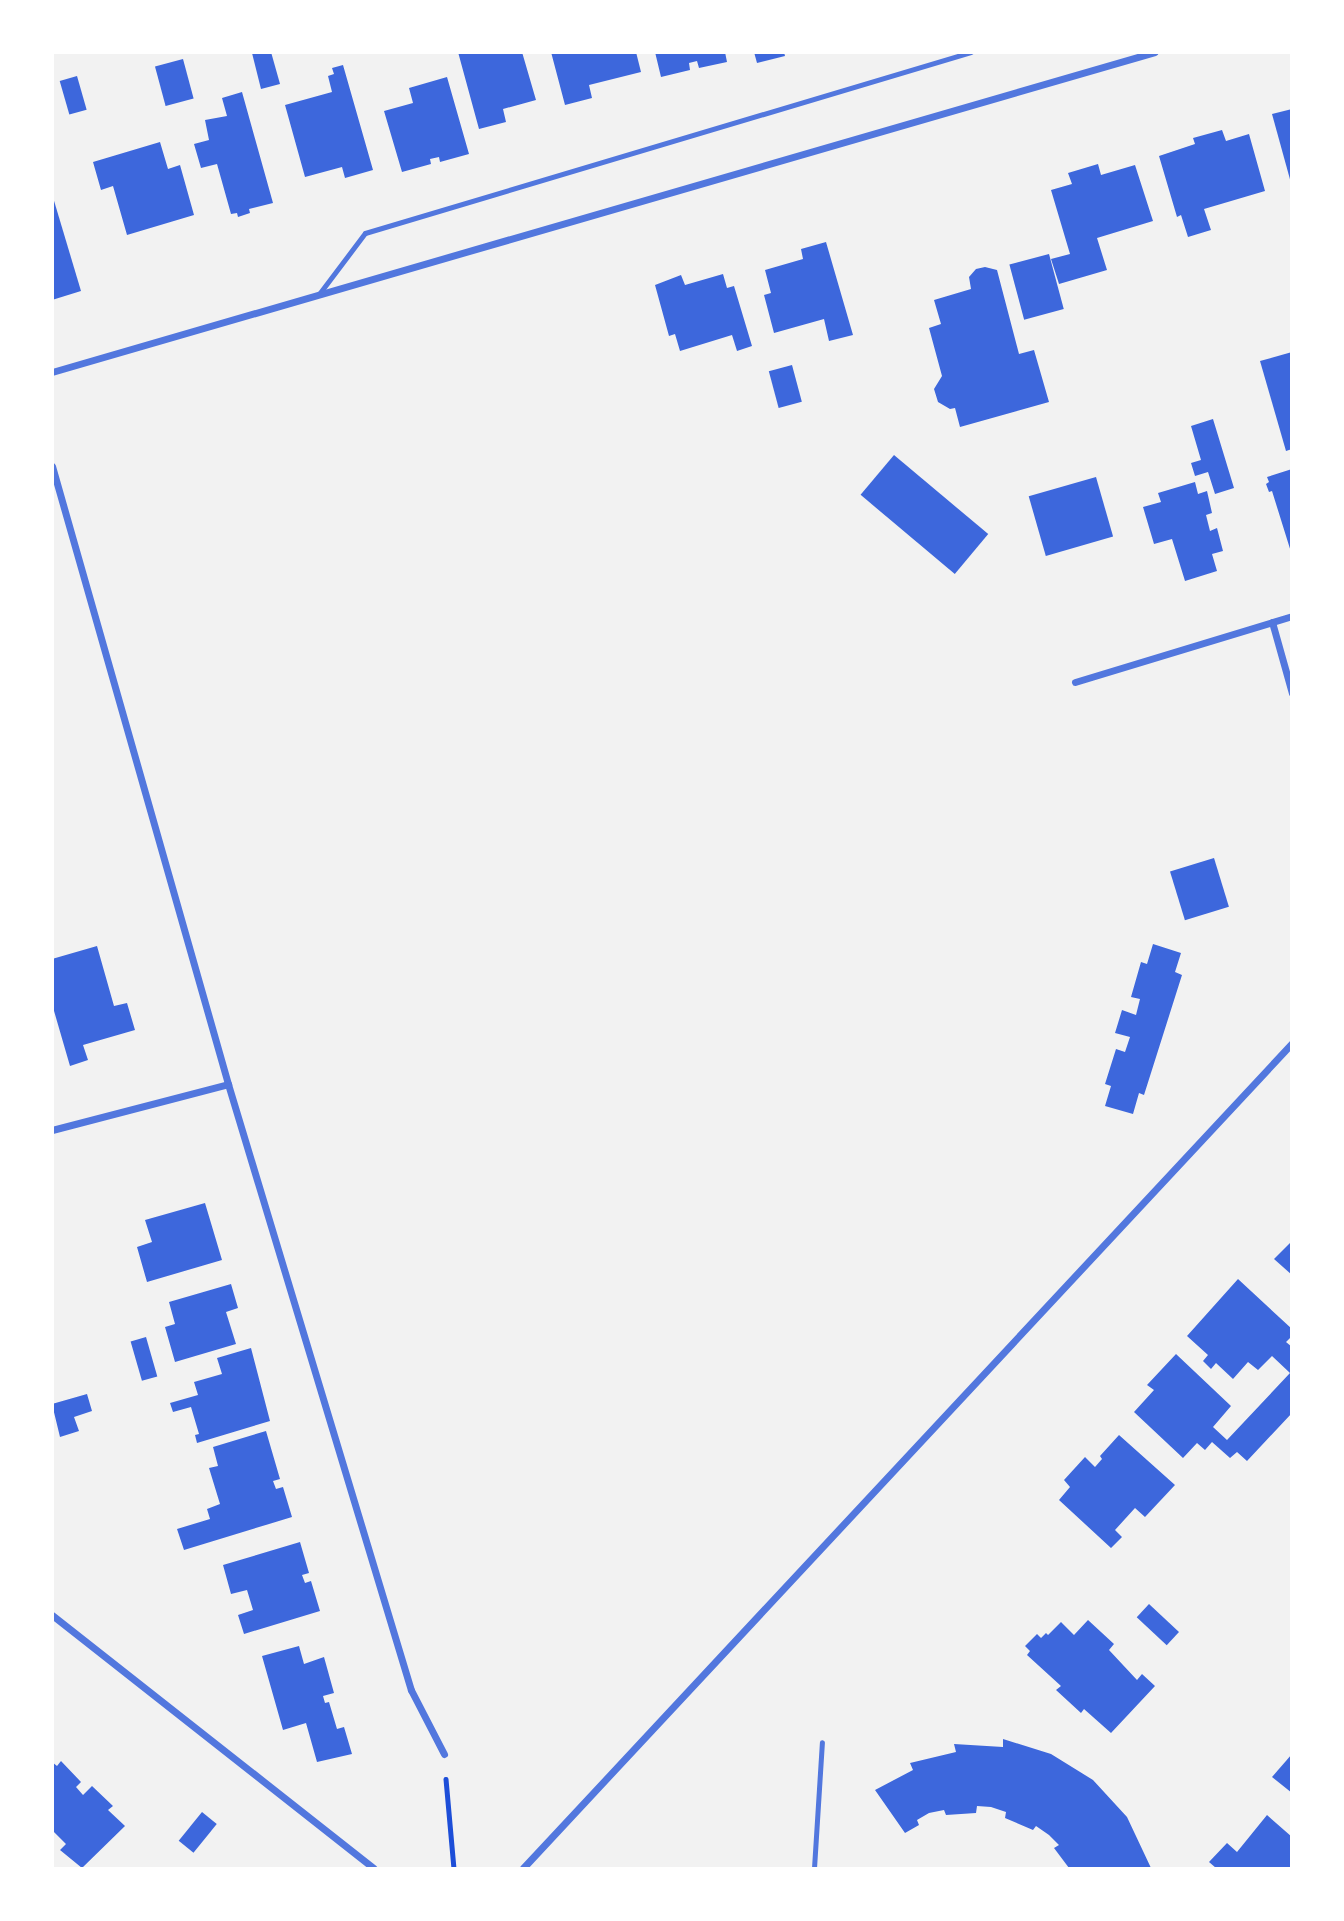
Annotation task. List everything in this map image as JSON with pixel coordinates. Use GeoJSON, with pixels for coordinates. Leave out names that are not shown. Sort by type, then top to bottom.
{"type":"FeatureCollection","features":[{"type":"Feature","properties":{"kind":"street"},"geometry":{"type":"LineString","coordinates":[[52,372],[1155,52]]}},
{"type":"Feature","properties":{"kind":"street"},"geometry":{"type":"LineString","coordinates":[[52,466],[228,1084],[411,1690],[444,1754]]}},
{"type":"Feature","properties":{"kind":"street"},"geometry":{"type":"LineString","coordinates":[[1075,682],[1292,615]]}},
{"type":"Feature","properties":{"kind":"street"},"geometry":{"type":"LineString","coordinates":[[1272,622],[1292,693]]}},
{"type":"Feature","properties":{"kind":"street"},"geometry":{"type":"LineString","coordinates":[[523,1868],[1292,1043]]}},
{"type":"Feature","properties":{"kind":"street"},"geometry":{"type":"LineString","coordinates":[[52,1130],[228,1084]]}},
{"type":"Feature","properties":{"kind":"street"},"geometry":{"type":"LineString","coordinates":[[52,1615],[373,1868]]}},
{"type":"Feature","properties":{"kind":"lane"},"geometry":{"type":"LineString","coordinates":[[319,294],[365,233],[971,52]]}},
{"type":"Feature","properties":{"kind":"lane"},"geometry":{"type":"LineString","coordinates":[[814,1868],[822,1742]]}},
{"type":"Feature","properties":{"kind":"path"},"geometry":{"type":"LineString","coordinates":[[444,1754],[454,1868]]}},
{"type":"Feature","properties":{"kind":"building"},"geometry":{"type":"Polygon","coordinates":[[[271,52],[280,84],[261,89],[252,53],[271,52]]]}},
{"type":"Feature","properties":{"kind":"building"},"geometry":{"type":"Polygon","coordinates":[[[458,52],[522,52],[536,100],[503,109],[506,122],[479,129],[458,52]]]}},
{"type":"Feature","properties":{"kind":"building"},"geometry":{"type":"Polygon","coordinates":[[[551,52],[636,52],[641,72],[589,85],[592,98],[565,105],[551,52]]]}},
{"type":"Feature","properties":{"kind":"building"},"geometry":{"type":"Polygon","coordinates":[[[655,52],[725,52],[727,62],[699,68],[697,61],[689,63],[690,70],[661,77],[655,52]]]}},
{"type":"Feature","properties":{"kind":"building"},"geometry":{"type":"Polygon","coordinates":[[[754,52],[784,52],[785,56],[757,63],[754,52]]]}},
{"type":"Feature","properties":{"kind":"building"},"geometry":{"type":"Polygon","coordinates":[[[183,59],[194,99],[166,106],[155,67],[183,59]]]}},
{"type":"Feature","properties":{"kind":"building"},"geometry":{"type":"Polygon","coordinates":[[[343,65],[373,170],[345,178],[342,167],[305,177],[285,105],[332,92],[328,76],[334,74],[332,68],[343,65]]]}},
{"type":"Feature","properties":{"kind":"building"},"geometry":{"type":"Polygon","coordinates":[[[77,76],[87,110],[69,115],[60,81],[77,76]]]}},
{"type":"Feature","properties":{"kind":"building"},"geometry":{"type":"Polygon","coordinates":[[[447,77],[469,154],[440,162],[439,157],[430,159],[431,164],[402,172],[384,111],[413,103],[409,88],[447,77]]]}},
{"type":"Feature","properties":{"kind":"building"},"geometry":{"type":"Polygon","coordinates":[[[242,92],[273,203],[249,209],[250,213],[238,217],[237,213],[231,214],[217,164],[201,168],[194,144],[209,140],[205,120],[227,116],[222,98],[242,92]]]}},
{"type":"Feature","properties":{"kind":"building"},"geometry":{"type":"Polygon","coordinates":[[[1292,109],[1292,183],[1291,183],[1272,114],[1292,109]]]}},
{"type":"Feature","properties":{"kind":"building"},"geometry":{"type":"Polygon","coordinates":[[[1222,130],[1226,141],[1249,134],[1265,191],[1204,209],[1211,230],[1188,237],[1181,215],[1177,217],[1159,156],[1195,144],[1193,138],[1222,130]]]}},
{"type":"Feature","properties":{"kind":"building"},"geometry":{"type":"Polygon","coordinates":[[[160,142],[168,169],[180,165],[194,215],[127,235],[113,186],[101,190],[93,162],[160,142]]]}},
{"type":"Feature","properties":{"kind":"building"},"geometry":{"type":"Polygon","coordinates":[[[1098,164],[1101,175],[1135,165],[1153,221],[1097,238],[1107,270],[1059,284],[1051,259],[1070,254],[1051,190],[1072,184],[1068,173],[1098,164]]]}},
{"type":"Feature","properties":{"kind":"building"},"geometry":{"type":"Polygon","coordinates":[[[52,194],[81,291],[52,300],[52,194]]]}},
{"type":"Feature","properties":{"kind":"building"},"geometry":{"type":"Polygon","coordinates":[[[826,242],[853,335],[829,341],[824,319],[774,333],[764,295],[771,293],[765,270],[803,259],[801,249],[826,242]]]}},
{"type":"Feature","properties":{"kind":"building"},"geometry":{"type":"Polygon","coordinates":[[[1049,254],[1064,309],[1024,320],[1009,265],[1049,254]]]}},
{"type":"Feature","properties":{"kind":"building"},"geometry":{"type":"Polygon","coordinates":[[[985,267],[997,270],[1019,354],[1034,350],[1049,402],[960,427],[955,408],[950,409],[938,402],[934,389],[942,376],[929,328],[941,324],[934,300],[971,289],[969,277],[976,269],[985,267]]]}},
{"type":"Feature","properties":{"kind":"building"},"geometry":{"type":"Polygon","coordinates":[[[723,274],[727,288],[734,286],[752,346],[737,351],[732,335],[680,351],[675,334],[669,336],[655,285],[681,275],[685,285],[723,274]]]}},
{"type":"Feature","properties":{"kind":"building"},"geometry":{"type":"Polygon","coordinates":[[[1292,352],[1292,449],[1286,451],[1260,361],[1292,352]]]}},
{"type":"Feature","properties":{"kind":"building"},"geometry":{"type":"Polygon","coordinates":[[[792,365],[802,402],[779,408],[769,371],[792,365]]]}},
{"type":"Feature","properties":{"kind":"building"},"geometry":{"type":"Polygon","coordinates":[[[1213,419],[1234,488],[1215,494],[1208,472],[1195,476],[1191,463],[1201,460],[1191,426],[1213,419]]]}},
{"type":"Feature","properties":{"kind":"building"},"geometry":{"type":"Polygon","coordinates":[[[894,455],[988,534],[955,574],[861,495],[894,455]]]}},
{"type":"Feature","properties":{"kind":"building"},"geometry":{"type":"Polygon","coordinates":[[[1292,469],[1291,552],[1272,491],[1269,492],[1266,484],[1269,482],[1267,477],[1292,469]]]}},
{"type":"Feature","properties":{"kind":"building"},"geometry":{"type":"Polygon","coordinates":[[[1096,477],[1113,537],[1046,556],[1029,496],[1096,477]]]}},
{"type":"Feature","properties":{"kind":"building"},"geometry":{"type":"Polygon","coordinates":[[[1195,482],[1198,494],[1207,491],[1212,513],[1206,515],[1210,531],[1217,528],[1223,551],[1212,554],[1217,571],[1185,581],[1172,539],[1154,544],[1143,507],[1161,502],[1158,493],[1195,482]]]}},
{"type":"Feature","properties":{"kind":"building"},"geometry":{"type":"Polygon","coordinates":[[[1214,858],[1229,907],[1185,920],[1170,871],[1214,858]]]}},
{"type":"Feature","properties":{"kind":"building"},"geometry":{"type":"Polygon","coordinates":[[[1153,944],[1181,953],[1175,972],[1182,975],[1144,1095],[1139,1093],[1133,1114],[1105,1106],[1111,1086],[1105,1084],[1116,1049],[1125,1052],[1130,1037],[1115,1033],[1122,1010],[1136,1015],[1140,999],[1131,997],[1141,962],[1147,964],[1153,944]]]}},
{"type":"Feature","properties":{"kind":"building"},"geometry":{"type":"Polygon","coordinates":[[[97,946],[114,1006],[127,1003],[135,1030],[83,1045],[88,1060],[70,1066],[52,1004],[52,959],[97,946]]]}},
{"type":"Feature","properties":{"kind":"building"},"geometry":{"type":"Polygon","coordinates":[[[205,1203],[222,1260],[147,1282],[137,1247],[152,1242],[145,1220],[205,1203]]]}},
{"type":"Feature","properties":{"kind":"building"},"geometry":{"type":"Polygon","coordinates":[[[1292,1241],[1292,1275],[1274,1259],[1292,1241]]]}},
{"type":"Feature","properties":{"kind":"building"},"geometry":{"type":"Polygon","coordinates":[[[1238,1279],[1292,1329],[1292,1336],[1286,1342],[1292,1347],[1292,1413],[1247,1461],[1237,1452],[1230,1458],[1212,1442],[1205,1450],[1197,1443],[1183,1458],[1134,1412],[1154,1390],[1147,1385],[1176,1354],[1231,1406],[1213,1427],[1227,1440],[1290,1373],[1272,1356],[1258,1370],[1248,1362],[1233,1379],[1216,1363],[1211,1369],[1203,1361],[1208,1355],[1187,1336],[1238,1279]]]}},
{"type":"Feature","properties":{"kind":"building"},"geometry":{"type":"Polygon","coordinates":[[[231,1284],[238,1308],[226,1312],[236,1344],[175,1362],[165,1327],[175,1324],[169,1302],[231,1284]]]}},
{"type":"Feature","properties":{"kind":"building"},"geometry":{"type":"Polygon","coordinates":[[[146,1337],[157,1376],[142,1381],[131,1341],[146,1337]]]}},
{"type":"Feature","properties":{"kind":"building"},"geometry":{"type":"Polygon","coordinates":[[[251,1348],[270,1421],[197,1443],[195,1435],[199,1434],[191,1407],[173,1412],[170,1403],[198,1395],[194,1382],[222,1374],[217,1358],[251,1348]]]}},
{"type":"Feature","properties":{"kind":"building"},"geometry":{"type":"Polygon","coordinates":[[[87,1394],[92,1411],[74,1417],[79,1431],[60,1437],[52,1404],[87,1394]]]}},
{"type":"Feature","properties":{"kind":"building"},"geometry":{"type":"Polygon","coordinates":[[[266,1431],[280,1479],[273,1481],[276,1489],[283,1487],[292,1517],[184,1550],[177,1529],[210,1519],[207,1509],[220,1504],[209,1468],[218,1466],[213,1447],[266,1431]]]}},
{"type":"Feature","properties":{"kind":"building"},"geometry":{"type":"Polygon","coordinates":[[[1119,1435],[1175,1485],[1145,1517],[1135,1508],[1115,1530],[1122,1537],[1111,1548],[1059,1500],[1070,1487],[1064,1480],[1085,1457],[1095,1467],[1102,1459],[1100,1456],[1119,1435]]]}},
{"type":"Feature","properties":{"kind":"building"},"geometry":{"type":"Polygon","coordinates":[[[300,1542],[309,1573],[302,1575],[305,1583],[311,1581],[320,1611],[244,1634],[238,1615],[253,1610],[247,1590],[231,1594],[223,1565],[300,1542]]]}},
{"type":"Feature","properties":{"kind":"building"},"geometry":{"type":"Polygon","coordinates":[[[1149,1604],[1179,1632],[1167,1645],[1137,1617],[1149,1604]]]}},
{"type":"Feature","properties":{"kind":"building"},"geometry":{"type":"Polygon","coordinates":[[[1088,1620],[1114,1644],[1109,1650],[1137,1680],[1142,1674],[1155,1686],[1111,1733],[1084,1709],[1081,1713],[1056,1690],[1061,1686],[1027,1655],[1030,1651],[1025,1646],[1037,1634],[1041,1638],[1046,1633],[1048,1635],[1061,1622],[1074,1635],[1088,1620]]]}},
{"type":"Feature","properties":{"kind":"building"},"geometry":{"type":"Polygon","coordinates":[[[299,1646],[304,1664],[324,1657],[334,1693],[323,1696],[325,1703],[329,1702],[337,1729],[344,1727],[352,1754],[317,1762],[306,1723],[283,1730],[262,1656],[299,1646]]]}},
{"type":"Feature","properties":{"kind":"building"},"geometry":{"type":"Polygon","coordinates":[[[1003,1739],[1051,1754],[1093,1780],[1127,1817],[1151,1868],[1069,1868],[1054,1848],[1059,1845],[1049,1835],[1036,1826],[1033,1830],[1005,1818],[1006,1812],[991,1807],[977,1806],[976,1813],[946,1815],[944,1810],[929,1813],[917,1820],[919,1825],[905,1833],[875,1790],[913,1770],[910,1763],[956,1752],[954,1744],[1003,1747],[1003,1739]]]}},
{"type":"Feature","properties":{"kind":"building"},"geometry":{"type":"Polygon","coordinates":[[[1292,1754],[1292,1793],[1272,1777],[1292,1754]]]}},
{"type":"Feature","properties":{"kind":"building"},"geometry":{"type":"Polygon","coordinates":[[[61,1761],[81,1782],[76,1787],[83,1795],[92,1786],[113,1806],[108,1810],[125,1826],[82,1868],[60,1850],[66,1844],[52,1830],[52,1762],[57,1766],[61,1761]]]}},
{"type":"Feature","properties":{"kind":"building"},"geometry":{"type":"Polygon","coordinates":[[[202,1812],[217,1824],[193,1853],[179,1841],[202,1812]]]}},
{"type":"Feature","properties":{"kind":"building"},"geometry":{"type":"Polygon","coordinates":[[[1267,1815],[1292,1837],[1292,1868],[1216,1868],[1209,1862],[1227,1843],[1237,1852],[1267,1815]]]}}]}
